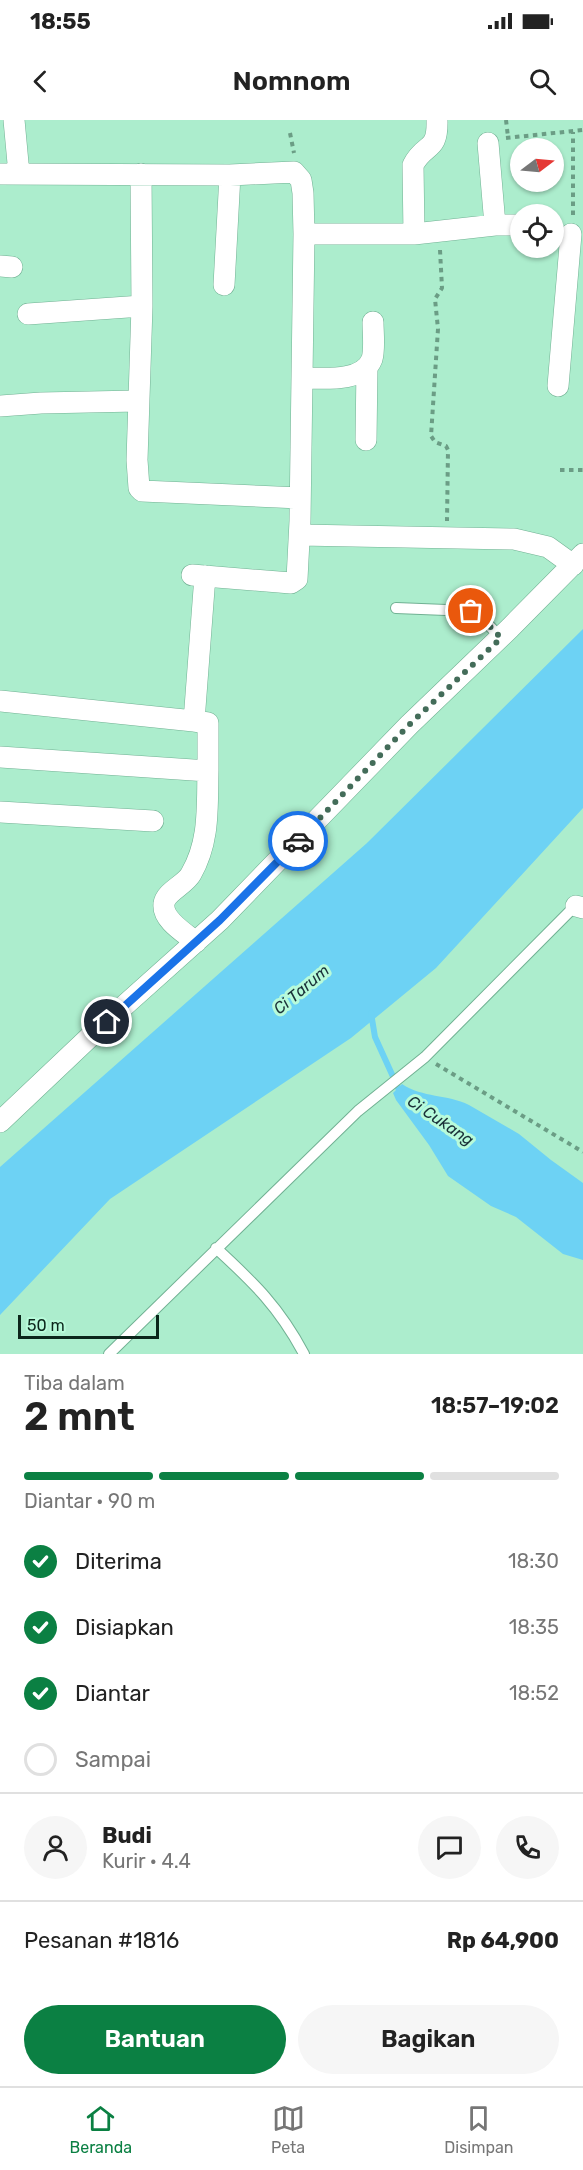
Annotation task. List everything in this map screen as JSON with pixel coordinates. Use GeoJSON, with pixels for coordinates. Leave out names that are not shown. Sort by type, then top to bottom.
{"type":"FeatureCollection","features":[{"type":"Feature","properties":{"kind":"street"},"geometry":{"type":"LineString","coordinates":[[14,120],[10,174],[230,175],[294,172],[300,177],[304,234],[303,378],[297,579],[291,583],[199,576],[194,721]]}},
{"type":"Feature","properties":{"kind":"street"},"geometry":{"type":"LineString","coordinates":[[414,234],[413,165],[435,141],[437,120]]}},
{"type":"Feature","properties":{"kind":"street"},"geometry":{"type":"LineString","coordinates":[[495,225],[498,140]]}},
{"type":"Feature","properties":{"kind":"street"},"geometry":{"type":"LineString","coordinates":[[141,174],[142,306],[137,402],[138,484],[142,491],[300,498]]}},
{"type":"Feature","properties":{"kind":"street"},"geometry":{"type":"LineString","coordinates":[[224,285],[230,175]]}},
{"type":"Feature","properties":{"kind":"street"},"geometry":{"type":"LineString","coordinates":[[304,234],[414,234],[510,225]]}},
{"type":"Feature","properties":{"kind":"street"},"geometry":{"type":"LineString","coordinates":[[558,386],[569,233]]}},
{"type":"Feature","properties":{"kind":"street"},"geometry":{"type":"LineString","coordinates":[[27,314],[142,306]]}},
{"type":"Feature","properties":{"kind":"street"},"geometry":{"type":"LineString","coordinates":[[366,440],[367,367],[372,359],[373,322]]}},
{"type":"Feature","properties":{"kind":"street"},"geometry":{"type":"LineString","coordinates":[[303,378],[345,378],[367,367]]}},
{"type":"Feature","properties":{"kind":"street"},"geometry":{"type":"LineString","coordinates":[[0,406],[41,403],[137,402]]}},
{"type":"Feature","properties":{"kind":"street"},"geometry":{"type":"LineString","coordinates":[[300,528],[396,523]]}},
{"type":"Feature","properties":{"kind":"street"},"geometry":{"type":"LineString","coordinates":[[0,1122],[220,920],[409,725],[501,638],[578,560],[537,543],[493,537],[447,537],[300,528]]}},
{"type":"Feature","properties":{"kind":"street"},"geometry":{"type":"LineString","coordinates":[[0,701],[208,723],[207,828],[204,846],[190,876],[168,897],[164,904],[170,920],[196,942]]}},
{"type":"Feature","properties":{"kind":"street"},"geometry":{"type":"LineString","coordinates":[[0,757],[208,771]]}},
{"type":"Feature","properties":{"kind":"street"},"geometry":{"type":"LineString","coordinates":[[0,812],[153,821]]}},
{"type":"Feature","properties":{"kind":"lane"},"geometry":{"type":"LineString","coordinates":[[396,608],[471,611],[480,616],[501,638]]}},
{"type":"Feature","properties":{"kind":"lane"},"geometry":{"type":"LineString","coordinates":[[109,1354],[358,1111],[425,1057],[581,904]]}},
{"type":"Feature","properties":{"kind":"lane"},"geometry":{"type":"LineString","coordinates":[[216,1248],[275,1306],[304,1354]]}},
{"type":"Feature","properties":{"kind":"path"},"geometry":{"type":"LineString","coordinates":[[506,120],[498,140],[583,130]]}},
{"type":"Feature","properties":{"kind":"path"},"geometry":{"type":"LineString","coordinates":[[569,233],[573,206],[573,132]]}},
{"type":"Feature","properties":{"kind":"path"},"geometry":{"type":"LineString","coordinates":[[440,231],[442,288],[435,299],[438,329],[431,436],[435,442],[446,446],[448,450],[447,537]]}},
{"type":"Feature","properties":{"kind":"path"},"geometry":{"type":"LineString","coordinates":[[560,470],[583,470]]}},
{"type":"Feature","properties":{"kind":"path"},"geometry":{"type":"LineString","coordinates":[[425,1057],[583,1152]]}},
{"type":"Feature","properties":{"kind":"water","name":"Ci Tarum"},"geometry":{"type":"Polygon","coordinates":[[[583,629],[583,808],[436,968],[351,1038],[110,1199],[0,1315],[0,1167],[367,843],[583,629]]]}},
{"type":"Feature","properties":{"kind":"water"},"geometry":{"type":"Polygon","coordinates":[[[402,1084],[418,1092],[469,1105],[519,1134],[583,1183],[583,1260],[563,1254],[516,1217],[491,1206],[448,1176],[429,1145],[396,1100],[393,1093],[402,1084]]]}},
{"type":"Feature","properties":{"kind":"waterway","name":"Ci Cukang"},"geometry":{"type":"LineString","coordinates":[[371,1013],[375,1037],[400,1092],[403,1094]]}},
{"type":"Feature","properties":{"kind":"way so far"},"geometry":{"type":"LineString","coordinates":[[298,841],[409,725],[501,638],[480,616],[471,611]]}},
{"type":"Feature","properties":{"kind":"route"},"geometry":{"type":"LineString","coordinates":[[107,1022],[220,920],[298,841]]}}]}
